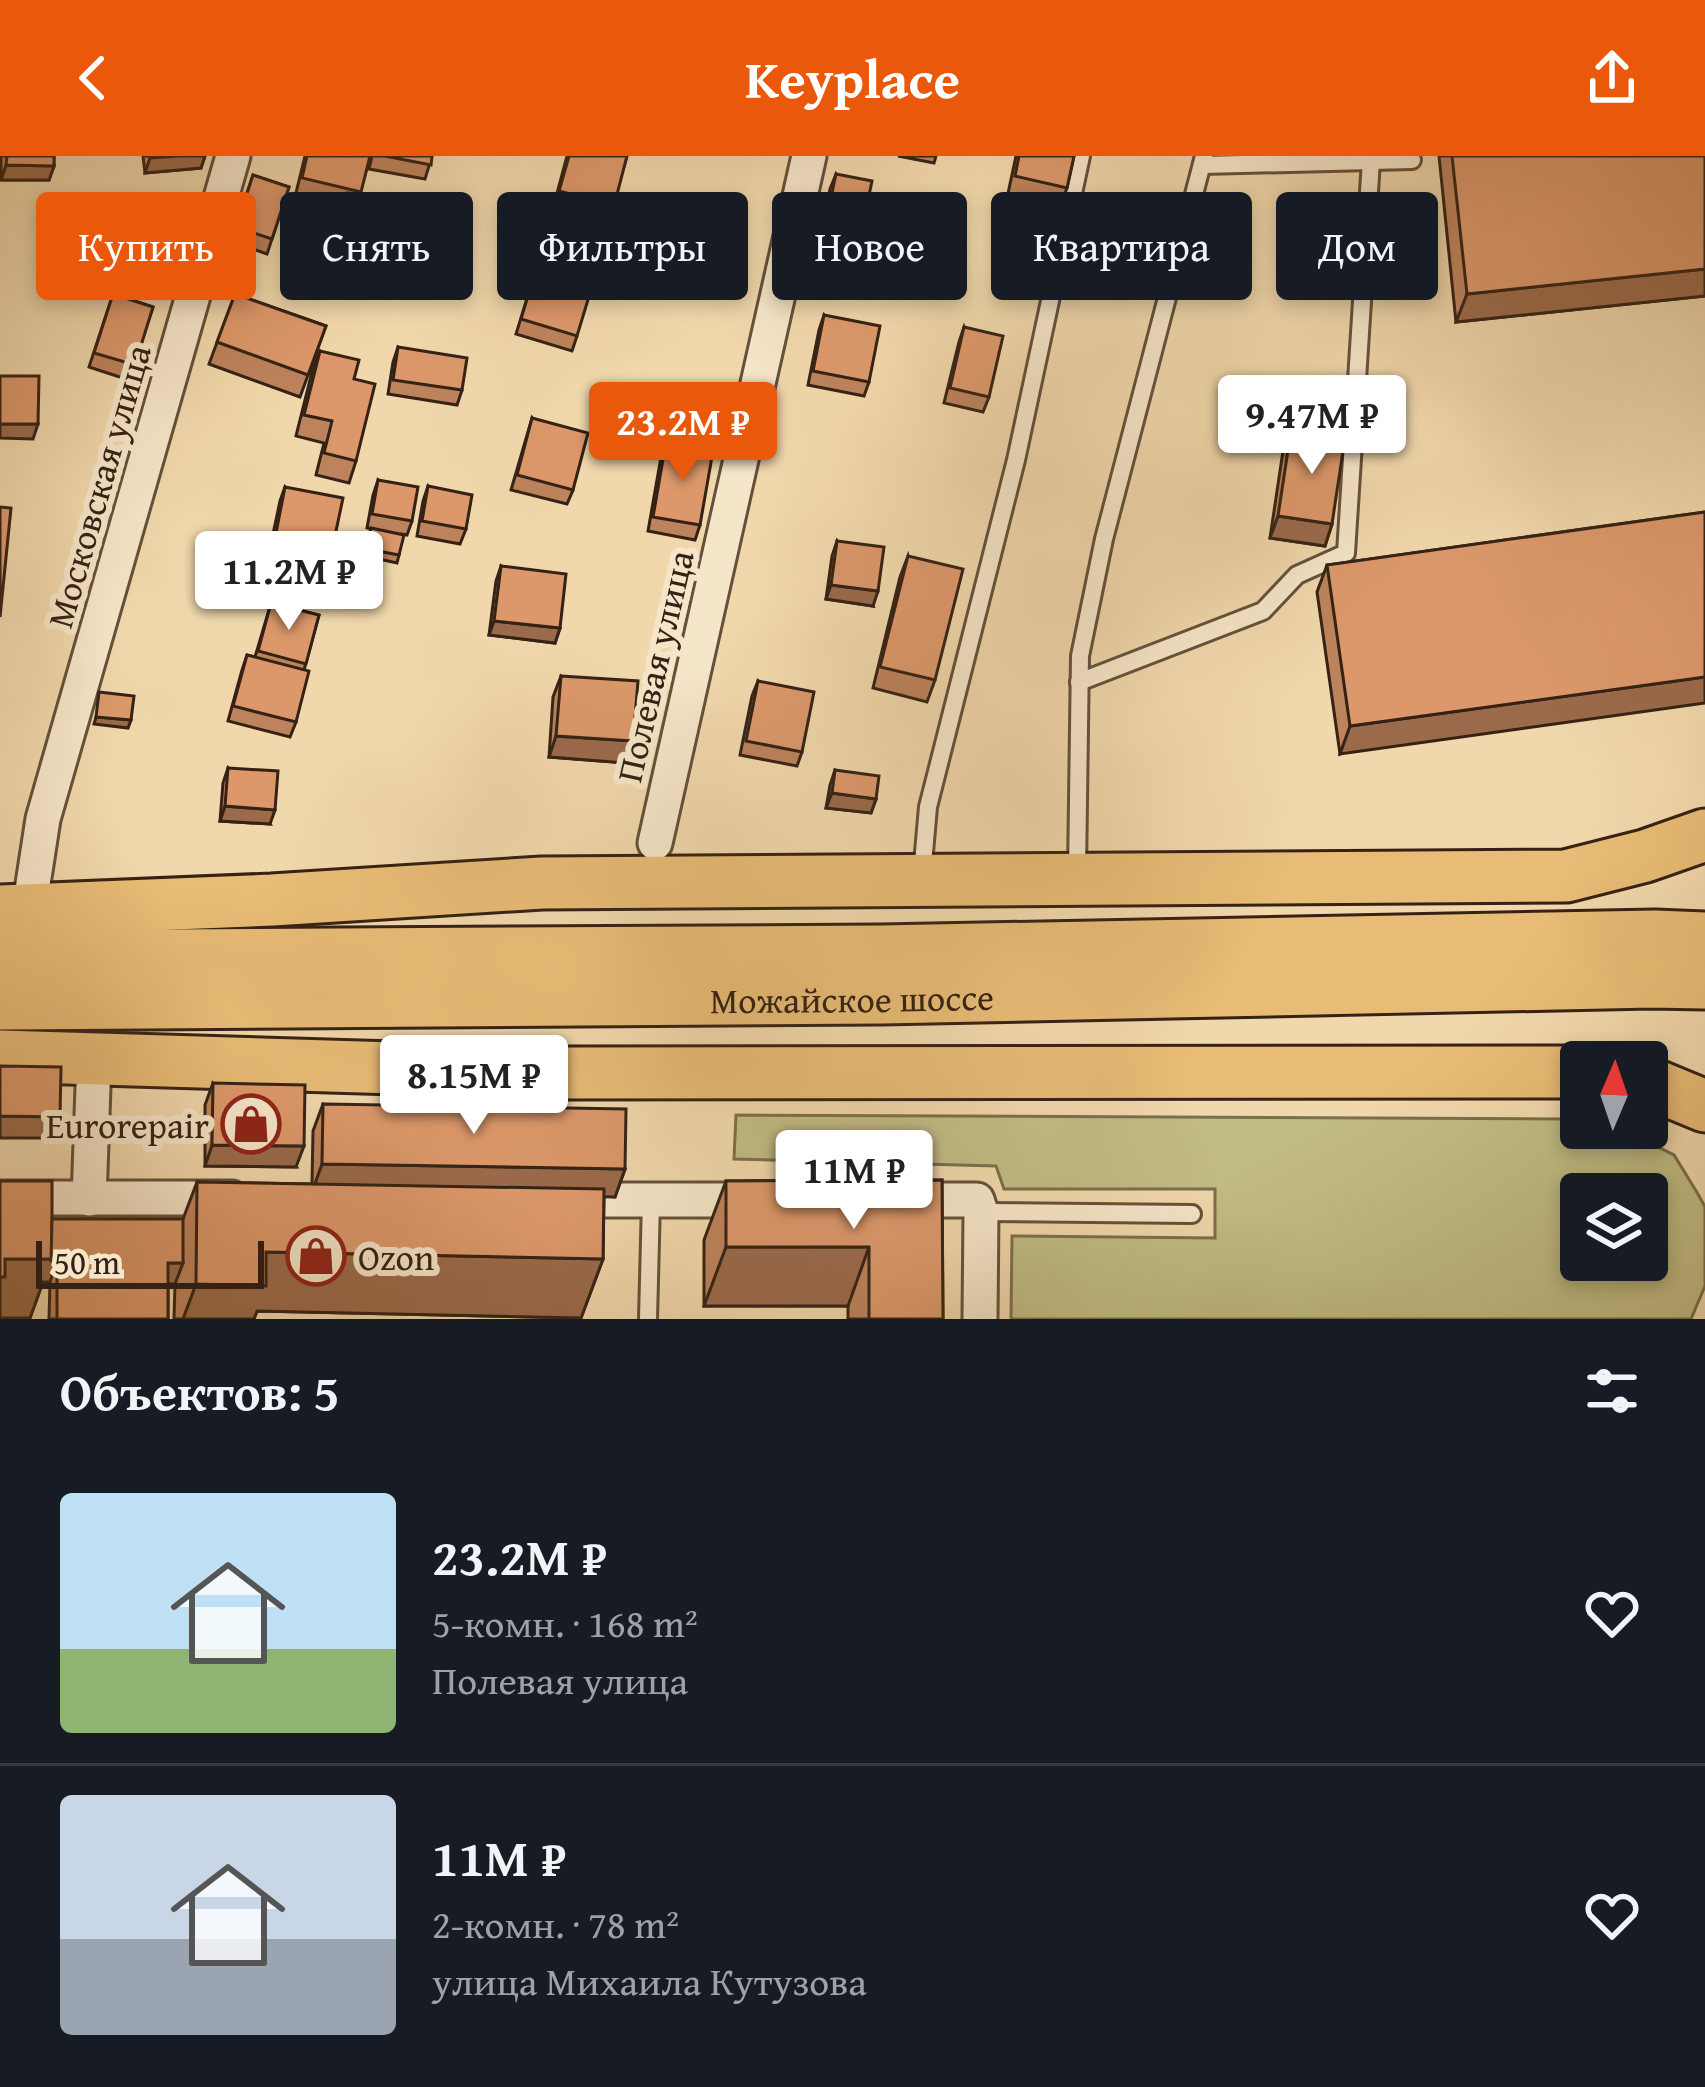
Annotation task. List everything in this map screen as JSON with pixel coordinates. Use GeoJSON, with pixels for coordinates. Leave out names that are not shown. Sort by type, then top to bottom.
{"type":"FeatureCollection","features":[{"type":"Feature","properties":{"kind":"main road"},"geometry":{"type":"LineString","coordinates":[[14,910],[542,883],[1566,876],[1705,835]]}},
{"type":"Feature","properties":{"kind":"main road","name":"Можайское шоссе"},"geometry":{"type":"LineString","coordinates":[[0,956],[881,951],[1705,938]]}},
{"type":"Feature","properties":{"kind":"main road","name":"Можайское шоссе"},"geometry":{"type":"LineString","coordinates":[[0,1004],[882,998],[1705,983]]}},
{"type":"Feature","properties":{"kind":"main road"},"geometry":{"type":"LineString","coordinates":[[0,1056],[562,1073],[1560,1072]]}},
{"type":"Feature","properties":{"kind":"main road"},"geometry":{"type":"LineString","coordinates":[[1668,1091],[1705,1106]]}},
{"type":"Feature","properties":{"kind":"street","name":"Московская улица"},"geometry":{"type":"LineString","coordinates":[[14,910],[233,156]]}},
{"type":"Feature","properties":{"kind":"street","name":"Полевая улица"},"geometry":{"type":"LineString","coordinates":[[655,843],[809,156]]}},
{"type":"Feature","properties":{"kind":"street"},"geometry":{"type":"LineString","coordinates":[[89,1199],[94,1059]]}},
{"type":"Feature","properties":{"kind":"street"},"geometry":{"type":"LineString","coordinates":[[0,1198],[257,1198]]}},
{"type":"Feature","properties":{"kind":"street"},"geometry":{"type":"LineString","coordinates":[[536,1200],[781,1200]]}},
{"type":"Feature","properties":{"kind":"street"},"geometry":{"type":"LineString","coordinates":[[868,1200],[977,1200],[981,1212],[980,1319]]}},
{"type":"Feature","properties":{"kind":"lane"},"geometry":{"type":"LineString","coordinates":[[921,881],[928,807],[1016,460],[1081,156]]}},
{"type":"Feature","properties":{"kind":"lane"},"geometry":{"type":"LineString","coordinates":[[1077,880],[1080,656],[1103,539],[1203,160],[1412,160]]}},
{"type":"Feature","properties":{"kind":"lane"},"geometry":{"type":"LineString","coordinates":[[1079,682],[1263,610],[1297,575],[1346,553],[1371,160]]}},
{"type":"Feature","properties":{"kind":"lane"},"geometry":{"type":"LineString","coordinates":[[648,1319],[651,1201]]}},
{"type":"Feature","properties":{"kind":"lane"},"geometry":{"type":"LineString","coordinates":[[981,1212],[1192,1214]]}},
{"type":"Feature","properties":{"kind":"shaded area"},"geometry":{"type":"Polygon","coordinates":[[[736,1115],[1560,1119],[1560,1149],[1662,1149],[1674,1155],[1705,1207],[1705,1286],[1691,1319],[1011,1319],[1012,1236],[1215,1238],[1215,1189],[1004,1189],[996,1166],[734,1159],[736,1115]]]}},
{"type":"Feature","properties":{"kind":"building"},"geometry":{"type":"Polygon","coordinates":[[[7,156],[54,156],[54,166],[6,165],[7,156]]]}},
{"type":"Feature","properties":{"kind":"building"},"geometry":{"type":"Polygon","coordinates":[[[307,156],[370,156],[361,192],[302,178],[307,156]]]}},
{"type":"Feature","properties":{"kind":"building"},"geometry":{"type":"Polygon","coordinates":[[[385,156],[432,156],[431,165],[385,156]]]}},
{"type":"Feature","properties":{"kind":"building"},"geometry":{"type":"Polygon","coordinates":[[[569,156],[627,156],[618,192],[559,191],[569,156]]]}},
{"type":"Feature","properties":{"kind":"building"},"geometry":{"type":"Polygon","coordinates":[[[1019,156],[1074,156],[1067,188],[1015,176],[1019,156]]]}},
{"type":"Feature","properties":{"kind":"building"},"geometry":{"type":"Polygon","coordinates":[[[1452,156],[1705,156],[1705,269],[1467,294],[1452,156]]]}},
{"type":"Feature","properties":{"kind":"building"},"geometry":{"type":"Polygon","coordinates":[[[836,174],[872,181],[870,192],[832,192],[836,174]]]}},
{"type":"Feature","properties":{"kind":"building"},"geometry":{"type":"Polygon","coordinates":[[[253,175],[289,187],[280,192],[280,215],[272,239],[256,234],[256,192],[247,192],[253,175]]]}},
{"type":"Feature","properties":{"kind":"building"},"geometry":{"type":"Polygon","coordinates":[[[111,300],[153,307],[135,365],[94,353],[111,300]]]}},
{"type":"Feature","properties":{"kind":"building"},"geometry":{"type":"Polygon","coordinates":[[[233,300],[252,300],[326,326],[308,375],[217,342],[233,300]]]}},
{"type":"Feature","properties":{"kind":"building"},"geometry":{"type":"Polygon","coordinates":[[[527,300],[588,300],[577,336],[521,319],[527,300]]]}},
{"type":"Feature","properties":{"kind":"building"},"geometry":{"type":"Polygon","coordinates":[[[824,315],[880,326],[869,382],[813,371],[824,315]]]}},
{"type":"Feature","properties":{"kind":"building"},"geometry":{"type":"Polygon","coordinates":[[[964,327],[1003,336],[989,397],[950,388],[964,327]]]}},
{"type":"Feature","properties":{"kind":"building"},"geometry":{"type":"Polygon","coordinates":[[[398,347],[467,358],[462,390],[393,380],[398,347]]]}},
{"type":"Feature","properties":{"kind":"building"},"geometry":{"type":"Polygon","coordinates":[[[320,351],[359,360],[354,379],[375,384],[356,461],[324,453],[332,421],[304,415],[320,351]]]}},
{"type":"Feature","properties":{"kind":"building"},"geometry":{"type":"Polygon","coordinates":[[[0,376],[39,376],[38,424],[0,424],[0,376]]]}},
{"type":"Feature","properties":{"kind":"building"},"geometry":{"type":"Polygon","coordinates":[[[532,418],[588,433],[573,490],[517,475],[532,418]]]}},
{"type":"Feature","properties":{"kind":"building"},"geometry":{"type":"Polygon","coordinates":[[[1291,430],[1345,438],[1332,524],[1278,516],[1291,430]]]}},
{"type":"Feature","properties":{"kind":"building"},"geometry":{"type":"Polygon","coordinates":[[[666,442],[713,451],[700,525],[653,517],[666,442]]]}},
{"type":"Feature","properties":{"kind":"building"},"geometry":{"type":"Polygon","coordinates":[[[378,480],[418,487],[412,521],[372,514],[378,480]]]}},
{"type":"Feature","properties":{"kind":"building"},"geometry":{"type":"Polygon","coordinates":[[[428,486],[472,495],[466,529],[422,521],[428,486]]]}},
{"type":"Feature","properties":{"kind":"building"},"geometry":{"type":"Polygon","coordinates":[[[285,487],[343,498],[332,550],[275,538],[285,487]]]}},
{"type":"Feature","properties":{"kind":"building"},"geometry":{"type":"Polygon","coordinates":[[[0,507],[11,508],[0,617],[0,507]]]}},
{"type":"Feature","properties":{"kind":"building"},"geometry":{"type":"Polygon","coordinates":[[[1705,512],[1705,677],[1350,726],[1327,565],[1705,512]]]}},
{"type":"Feature","properties":{"kind":"building"},"geometry":{"type":"Polygon","coordinates":[[[371,528],[404,535],[399,555],[367,549],[371,528]]]}},
{"type":"Feature","properties":{"kind":"building"},"geometry":{"type":"Polygon","coordinates":[[[837,541],[884,547],[878,591],[831,585],[837,541]]]}},
{"type":"Feature","properties":{"kind":"building"},"geometry":{"type":"Polygon","coordinates":[[[908,556],[963,569],[935,680],[880,667],[908,556]]]}},
{"type":"Feature","properties":{"kind":"building"},"geometry":{"type":"Polygon","coordinates":[[[501,566],[566,574],[560,628],[494,621],[501,566]]]}},
{"type":"Feature","properties":{"kind":"building"},"geometry":{"type":"Polygon","coordinates":[[[271,603],[319,615],[306,664],[258,651],[271,603]]]}},
{"type":"Feature","properties":{"kind":"building"},"geometry":{"type":"Polygon","coordinates":[[[247,655],[309,671],[296,722],[233,706],[247,655]]]}},
{"type":"Feature","properties":{"kind":"building"},"geometry":{"type":"Polygon","coordinates":[[[561,676],[638,681],[633,741],[556,736],[561,676]]]}},
{"type":"Feature","properties":{"kind":"building"},"geometry":{"type":"Polygon","coordinates":[[[758,681],[814,692],[802,752],[746,741],[758,681]]]}},
{"type":"Feature","properties":{"kind":"building"},"geometry":{"type":"Polygon","coordinates":[[[99,692],[134,696],[131,720],[96,717],[99,692]]]}},
{"type":"Feature","properties":{"kind":"building"},"geometry":{"type":"Polygon","coordinates":[[[228,768],[278,771],[275,810],[225,806],[228,768]]]}},
{"type":"Feature","properties":{"kind":"building"},"geometry":{"type":"Polygon","coordinates":[[[835,770],[879,776],[876,799],[832,793],[835,770]]]}},
{"type":"Feature","properties":{"kind":"building"},"geometry":{"type":"Polygon","coordinates":[[[0,1066],[61,1067],[60,1117],[0,1116],[0,1066]]]}},
{"type":"Feature","properties":{"kind":"building"},"geometry":{"type":"Polygon","coordinates":[[[213,1083],[305,1085],[304,1146],[212,1145],[213,1083]]]}},
{"type":"Feature","properties":{"kind":"building"},"geometry":{"type":"Polygon","coordinates":[[[323,1104],[626,1109],[625,1169],[322,1164],[323,1104]]]}},
{"type":"Feature","properties":{"kind":"building"},"geometry":{"type":"Polygon","coordinates":[[[942,1180],[943,1319],[869,1319],[869,1247],[726,1247],[726,1181],[942,1180]]]}},
{"type":"Feature","properties":{"kind":"building"},"geometry":{"type":"Polygon","coordinates":[[[0,1181],[52,1181],[52,1259],[5,1259],[5,1277],[0,1277],[0,1181]]]}},
{"type":"Feature","properties":{"kind":"building"},"geometry":{"type":"Polygon","coordinates":[[[197,1182],[604,1189],[603,1259],[266,1252],[266,1286],[196,1284],[197,1182]]]}},
{"type":"Feature","properties":{"kind":"building"},"geometry":{"type":"Polygon","coordinates":[[[52,1219],[183,1219],[183,1263],[168,1263],[168,1319],[57,1319],[52,1219]]]}},
{"type":"Feature","properties":{"kind":"place","name":"Eurorepair"},"geometry":{"type":"Point","coordinates":[251,1124]}},
{"type":"Feature","properties":{"kind":"place","name":"Ozon"},"geometry":{"type":"Point","coordinates":[316,1256]}}]}
